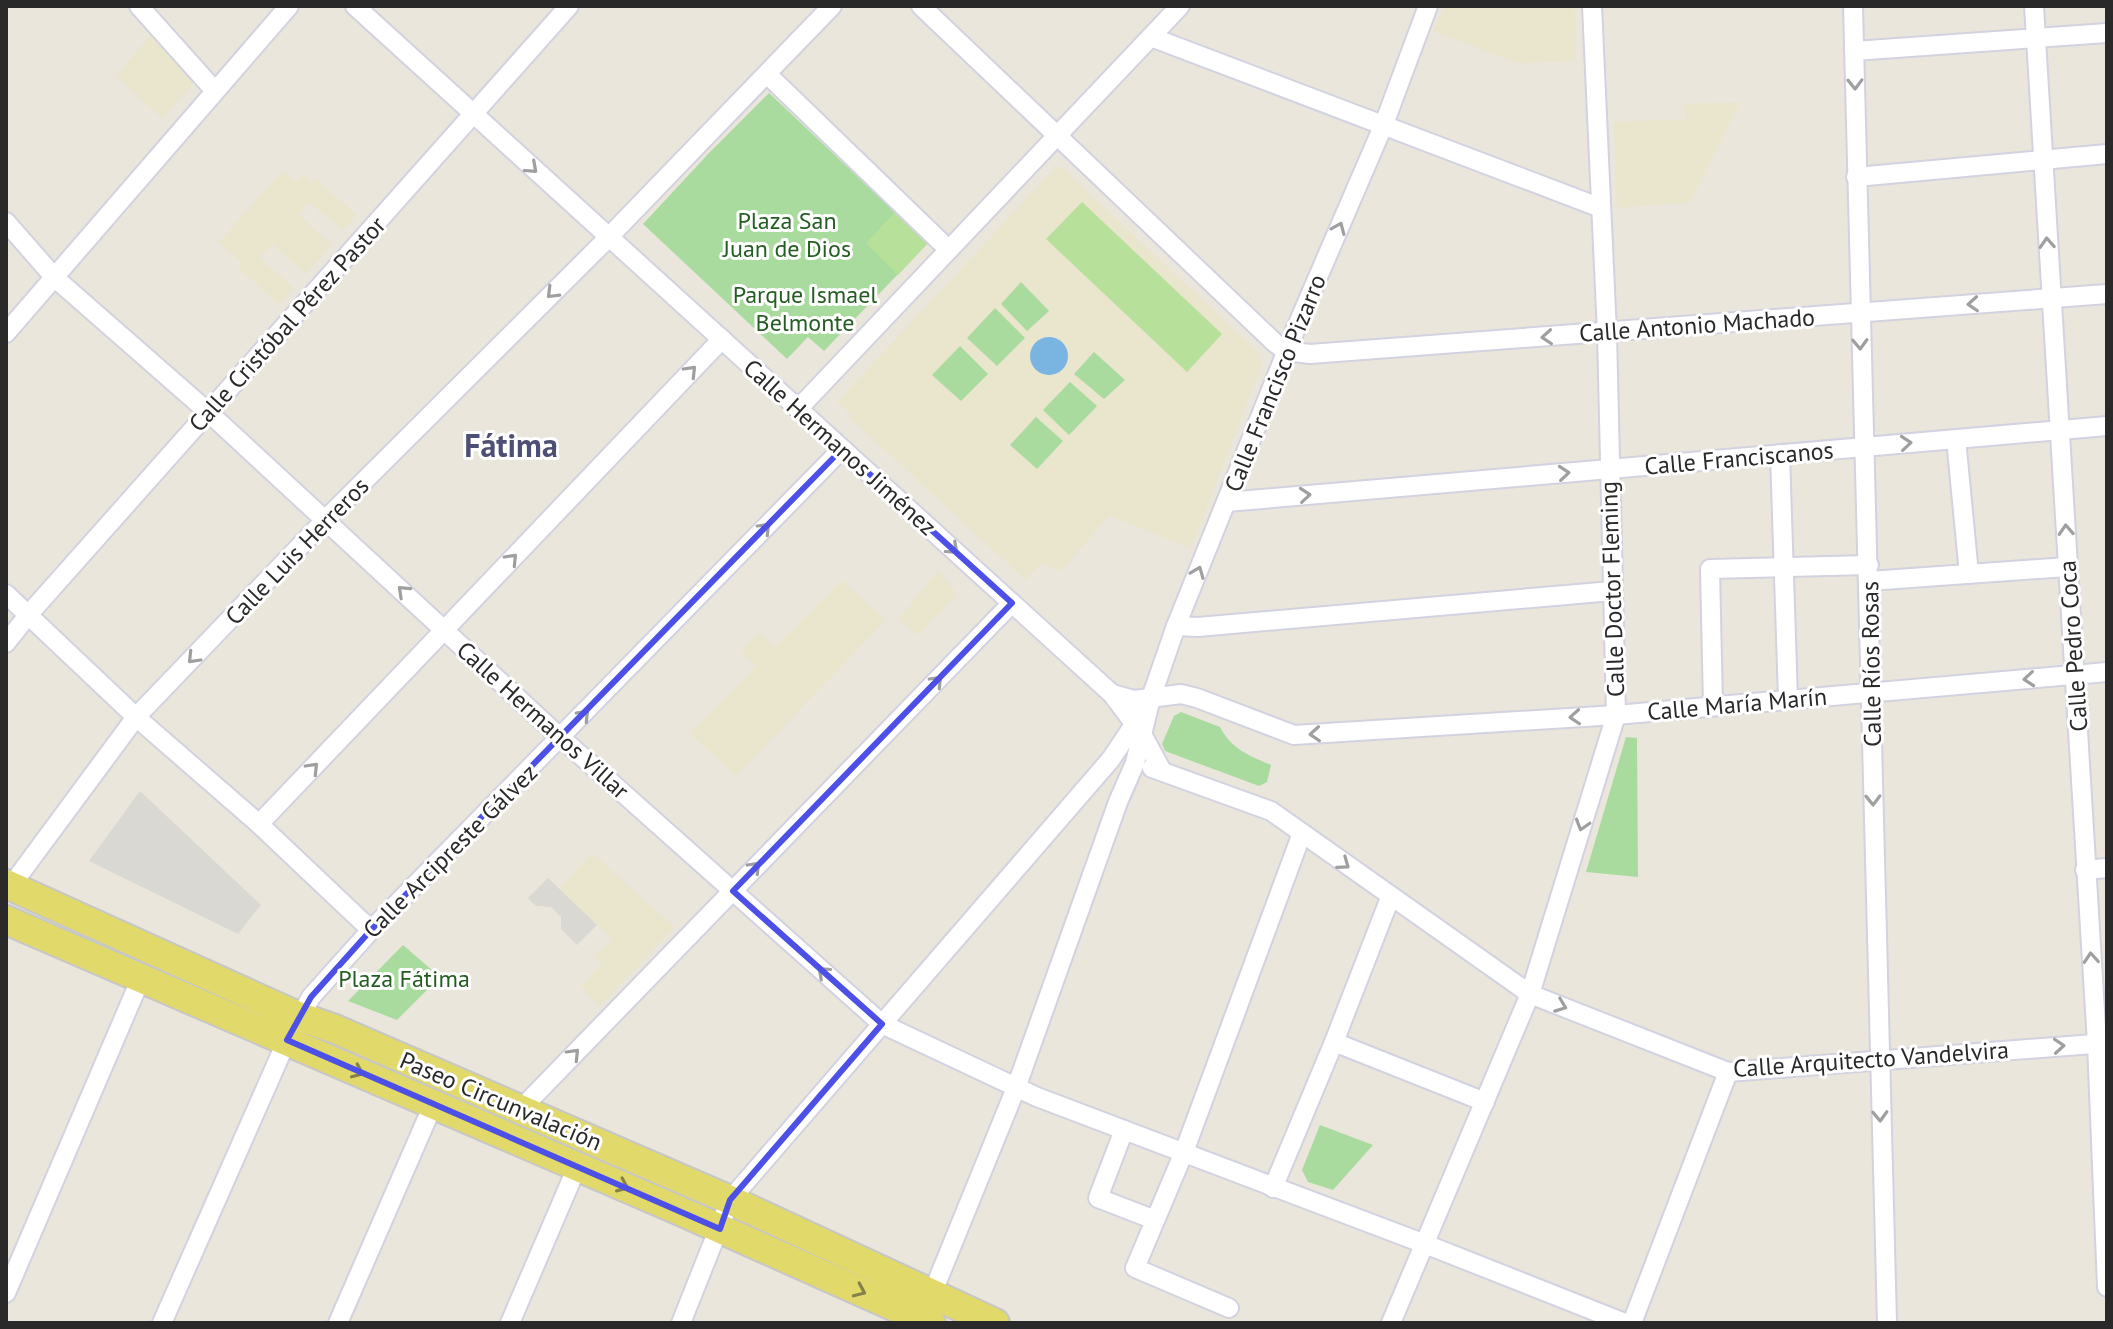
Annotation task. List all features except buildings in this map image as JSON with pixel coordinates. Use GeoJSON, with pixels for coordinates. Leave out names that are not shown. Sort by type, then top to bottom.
{"type":"FeatureCollection","features":[{"type":"Feature","properties":{"kind":"main road","name":"Paseo Circunvalación"},"geometry":{"type":"LineString","coordinates":[[9,885],[294,1028],[428,1114],[573,1177],[720,1229],[922,1314],[995,1323]]}},
{"type":"Feature","properties":{"kind":"main road","name":"Paseo Circunvalación"},"geometry":{"type":"LineString","coordinates":[[6,920],[137,988],[294,1028],[335,1029],[730,1200],[922,1314]]}},
{"type":"Feature","properties":{"kind":"street"},"geometry":{"type":"LineString","coordinates":[[139,6],[215,91]]}},
{"type":"Feature","properties":{"kind":"street"},"geometry":{"type":"LineString","coordinates":[[6,333],[289,6]]}},
{"type":"Feature","properties":{"kind":"street","name":"Calle Hermanos Jiménez"},"geometry":{"type":"LineString","coordinates":[[355,6],[1112,694],[1162,771]]}},
{"type":"Feature","properties":{"kind":"street","name":"Calle Cristóbal Pérez Pastor"},"geometry":{"type":"LineString","coordinates":[[6,643],[569,6]]}},
{"type":"Feature","properties":{"kind":"street","name":"Calle Luis Herreros"},"geometry":{"type":"LineString","coordinates":[[9,885],[136,717],[326,519],[608,238],[832,6]]}},
{"type":"Feature","properties":{"kind":"street"},"geometry":{"type":"LineString","coordinates":[[921,6],[1286,351]]}},
{"type":"Feature","properties":{"kind":"street"},"geometry":{"type":"LineString","coordinates":[[798,409],[1180,6]]}},
{"type":"Feature","properties":{"kind":"street","name":"Calle Francisco Pizarro"},"geometry":{"type":"LineString","coordinates":[[922,1314],[1016,1088],[1118,802],[1135,763],[1138,730],[1176,626],[1286,351],[1384,124],[1428,6]]}},
{"type":"Feature","properties":{"kind":"street","name":"Calle Doctor Fleming"},"geometry":{"type":"LineString","coordinates":[[1391,1323],[1530,994],[1616,715],[1607,333],[1592,6]]}},
{"type":"Feature","properties":{"kind":"street","name":"Calle Ríos Rosas"},"geometry":{"type":"LineString","coordinates":[[1853,6],[1887,1323]]}},
{"type":"Feature","properties":{"kind":"street","name":"Calle Pedro Coca"},"geometry":{"type":"LineString","coordinates":[[2034,6],[2085,870],[2102,1043],[2107,1287]]}},
{"type":"Feature","properties":{"kind":"street"},"geometry":{"type":"LineString","coordinates":[[1854,51],[2107,33]]}},
{"type":"Feature","properties":{"kind":"street"},"geometry":{"type":"LineString","coordinates":[[1151,37],[1601,208]]}},
{"type":"Feature","properties":{"kind":"street"},"geometry":{"type":"LineString","coordinates":[[767,74],[948,249]]}},
{"type":"Feature","properties":{"kind":"street"},"geometry":{"type":"LineString","coordinates":[[1856,177],[2107,154]]}},
{"type":"Feature","properties":{"kind":"street","name":"Calle Hermanos Villar"},"geometry":{"type":"LineString","coordinates":[[6,222],[55,278],[208,412],[562,738],[882,1024],[1016,1088],[1625,1323]]}},
{"type":"Feature","properties":{"kind":"street","name":"Calle Antonio Machado"},"geometry":{"type":"LineString","coordinates":[[1286,351],[1310,354],[2107,294]]}},
{"type":"Feature","properties":{"kind":"street"},"geometry":{"type":"LineString","coordinates":[[259,824],[722,339]]}},
{"type":"Feature","properties":{"kind":"street","name":"Calle Franciscanos"},"geometry":{"type":"LineString","coordinates":[[1227,502],[2107,426]]}},
{"type":"Feature","properties":{"kind":"street"},"geometry":{"type":"LineString","coordinates":[[1956,439],[1969,574]]}},
{"type":"Feature","properties":{"kind":"street","name":"Calle Arcipreste Gálvez"},"geometry":{"type":"LineString","coordinates":[[162,1323],[294,1028],[311,997],[371,930],[842,449]]}},
{"type":"Feature","properties":{"kind":"street"},"geometry":{"type":"LineString","coordinates":[[1780,454],[1788,699]]}},
{"type":"Feature","properties":{"kind":"street"},"geometry":{"type":"LineString","coordinates":[[1713,706],[1710,569],[1783,567],[1869,573],[1969,574],[2067,567]]}},
{"type":"Feature","properties":{"kind":"street"},"geometry":{"type":"LineString","coordinates":[[1176,626],[1612,591]]}},
{"type":"Feature","properties":{"kind":"street"},"geometry":{"type":"LineString","coordinates":[[6,594],[136,717],[259,824],[371,930]]}},
{"type":"Feature","properties":{"kind":"street"},"geometry":{"type":"LineString","coordinates":[[520,1110],[1012,603]]}},
{"type":"Feature","properties":{"kind":"street","name":"Calle María Marín"},"geometry":{"type":"LineString","coordinates":[[1151,698],[1181,694],[1197,698],[1294,735],[1616,715],[2107,672]]}},
{"type":"Feature","properties":{"kind":"street"},"geometry":{"type":"LineString","coordinates":[[1112,694],[1134,700],[1151,698]]}},
{"type":"Feature","properties":{"kind":"street"},"geometry":{"type":"LineString","coordinates":[[681,1323],[730,1200],[1138,730]]}},
{"type":"Feature","properties":{"kind":"street"},"geometry":{"type":"LineString","coordinates":[[1135,763],[1162,771]]}},
{"type":"Feature","properties":{"kind":"street","name":"Calle Arquitecto Vandelvira"},"geometry":{"type":"LineString","coordinates":[[1162,771],[1271,811],[1530,994],[1728,1072],[2102,1043]]}},
{"type":"Feature","properties":{"kind":"street"},"geometry":{"type":"LineString","coordinates":[[1088,785],[1106,790],[1118,802]]}},
{"type":"Feature","properties":{"kind":"street"},"geometry":{"type":"LineString","coordinates":[[1229,1308],[1135,1268],[1184,1152],[1302,833]]}},
{"type":"Feature","properties":{"kind":"street"},"geometry":{"type":"LineString","coordinates":[[2085,870],[2107,868]]}},
{"type":"Feature","properties":{"kind":"street"},"geometry":{"type":"LineString","coordinates":[[1273,1188],[1390,898]]}},
{"type":"Feature","properties":{"kind":"street"},"geometry":{"type":"LineString","coordinates":[[6,1293],[137,988]]}},
{"type":"Feature","properties":{"kind":"street"},"geometry":{"type":"LineString","coordinates":[[1334,1042],[1485,1102]]}},
{"type":"Feature","properties":{"kind":"street"},"geometry":{"type":"LineString","coordinates":[[1632,1323],[1728,1072]]}},
{"type":"Feature","properties":{"kind":"street"},"geometry":{"type":"LineString","coordinates":[[338,1323],[428,1114]]}},
{"type":"Feature","properties":{"kind":"street"},"geometry":{"type":"LineString","coordinates":[[1124,1130],[1098,1198],[1155,1220]]}},
{"type":"Feature","properties":{"kind":"street"},"geometry":{"type":"LineString","coordinates":[[510,1323],[573,1177]]}},
{"type":"Feature","properties":{"kind":"highlighted area"},"geometry":{"type":"Polygon","coordinates":[[[842,449],[1012,603],[733,891],[882,1024],[730,1200],[720,1229],[287,1040],[311,997],[371,930],[842,449]]]}},
{"type":"Feature","properties":{"kind":"shaded area"},"geometry":{"type":"Polygon","coordinates":[[[1444,6],[1575,6],[1576,61],[1518,63],[1433,31],[1444,6]]]}},
{"type":"Feature","properties":{"kind":"shaded area"},"geometry":{"type":"Polygon","coordinates":[[[154,32],[192,75],[192,85],[162,118],[116,75],[154,32]]]}},
{"type":"Feature","properties":{"kind":"shaded area"},"geometry":{"type":"Polygon","coordinates":[[[1741,102],[1691,202],[1617,208],[1614,122],[1687,119],[1684,104],[1741,102]]]}},
{"type":"Feature","properties":{"kind":"shaded area"},"geometry":{"type":"Polygon","coordinates":[[[1060,166],[1259,353],[1262,364],[1191,548],[1109,516],[1061,571],[1041,563],[1026,580],[850,418],[851,415],[837,402],[1060,166]]]}},
{"type":"Feature","properties":{"kind":"shaded area"},"geometry":{"type":"Polygon","coordinates":[[[283,171],[295,182],[304,175],[312,182],[316,179],[357,215],[343,230],[308,202],[299,215],[332,245],[306,274],[272,244],[260,258],[294,288],[279,304],[238,268],[241,262],[219,242],[283,171]]]}},
{"type":"Feature","properties":{"kind":"shaded area"},"geometry":{"type":"Polygon","coordinates":[[[938,571],[958,595],[918,635],[899,619],[938,571]]]}},
{"type":"Feature","properties":{"kind":"shaded area"},"geometry":{"type":"Polygon","coordinates":[[[842,580],[886,620],[736,776],[690,733],[757,666],[740,651],[759,633],[775,647],[842,580]]]}},
{"type":"Feature","properties":{"kind":"shaded area"},"geometry":{"type":"Polygon","coordinates":[[[140,791],[261,905],[238,934],[89,861],[140,791]]]}},
{"type":"Feature","properties":{"kind":"shaded area"},"geometry":{"type":"Polygon","coordinates":[[[592,853],[675,927],[600,1006],[580,986],[602,964],[595,957],[612,939],[559,889],[592,853]]]}},
{"type":"Feature","properties":{"kind":"shaded area"},"geometry":{"type":"Polygon","coordinates":[[[548,878],[597,925],[577,945],[561,929],[561,917],[551,907],[536,906],[528,898],[548,878]]]}},
{"type":"Feature","properties":{"kind":"green space","name":"Plaza San Juan de Dios"},"geometry":{"type":"Polygon","coordinates":[[[769,93],[928,243],[824,351],[808,337],[787,359],[643,224],[769,93]]]}},
{"type":"Feature","properties":{"kind":"green space"},"geometry":{"type":"Polygon","coordinates":[[[1082,202],[1222,334],[1187,372],[1046,239],[1082,202]]]}},
{"type":"Feature","properties":{"kind":"green space"},"geometry":{"type":"Polygon","coordinates":[[[895,212],[928,243],[898,275],[866,243],[895,212]]]}},
{"type":"Feature","properties":{"kind":"green space"},"geometry":{"type":"Polygon","coordinates":[[[1021,282],[1049,311],[1027,331],[1001,304],[1021,282]]]}},
{"type":"Feature","properties":{"kind":"green space"},"geometry":{"type":"Polygon","coordinates":[[[995,308],[1025,338],[997,366],[967,338],[995,308]]]}},
{"type":"Feature","properties":{"kind":"green space"},"geometry":{"type":"Polygon","coordinates":[[[960,346],[988,374],[961,401],[932,375],[960,346]]]}},
{"type":"Feature","properties":{"kind":"green space"},"geometry":{"type":"Polygon","coordinates":[[[1094,352],[1125,380],[1104,399],[1074,374],[1094,352]]]}},
{"type":"Feature","properties":{"kind":"green space"},"geometry":{"type":"Polygon","coordinates":[[[1070,382],[1097,406],[1069,435],[1043,410],[1070,382]]]}},
{"type":"Feature","properties":{"kind":"green space"},"geometry":{"type":"Polygon","coordinates":[[[1036,417],[1063,441],[1037,469],[1010,445],[1036,417]]]}},
{"type":"Feature","properties":{"kind":"green space"},"geometry":{"type":"Polygon","coordinates":[[[1181,712],[1220,727],[1235,746],[1271,765],[1267,782],[1259,786],[1165,751],[1162,744],[1174,716],[1181,712]]]}},
{"type":"Feature","properties":{"kind":"green space"},"geometry":{"type":"Polygon","coordinates":[[[1626,737],[1637,738],[1638,877],[1586,872],[1626,737]]]}},
{"type":"Feature","properties":{"kind":"green space","name":"Plaza Fátima"},"geometry":{"type":"Polygon","coordinates":[[[403,945],[440,977],[397,1020],[348,1001],[403,945]]]}},
{"type":"Feature","properties":{"kind":"green space"},"geometry":{"type":"Polygon","coordinates":[[[336,1044],[692,1198],[690,1201],[334,1047],[336,1044]]]}},
{"type":"Feature","properties":{"kind":"green space"},"geometry":{"type":"Polygon","coordinates":[[[1320,1125],[1373,1145],[1333,1190],[1308,1182],[1302,1170],[1320,1125]]]}},
{"type":"Feature","properties":{"kind":"water"},"geometry":{"type":"Polygon","coordinates":[[[1049,337],[1062,343],[1068,356],[1062,369],[1049,375],[1036,369],[1030,356],[1036,343],[1049,337]]]}},
{"type":"Feature","properties":{"kind":"district","name":"Fátima"},"geometry":{"type":"Point","coordinates":[511,445]}},
{"type":"Feature","properties":{"kind":"park label","name":"Parque Ismael Belmonte"},"geometry":{"type":"Point","coordinates":[805,308]}}]}
